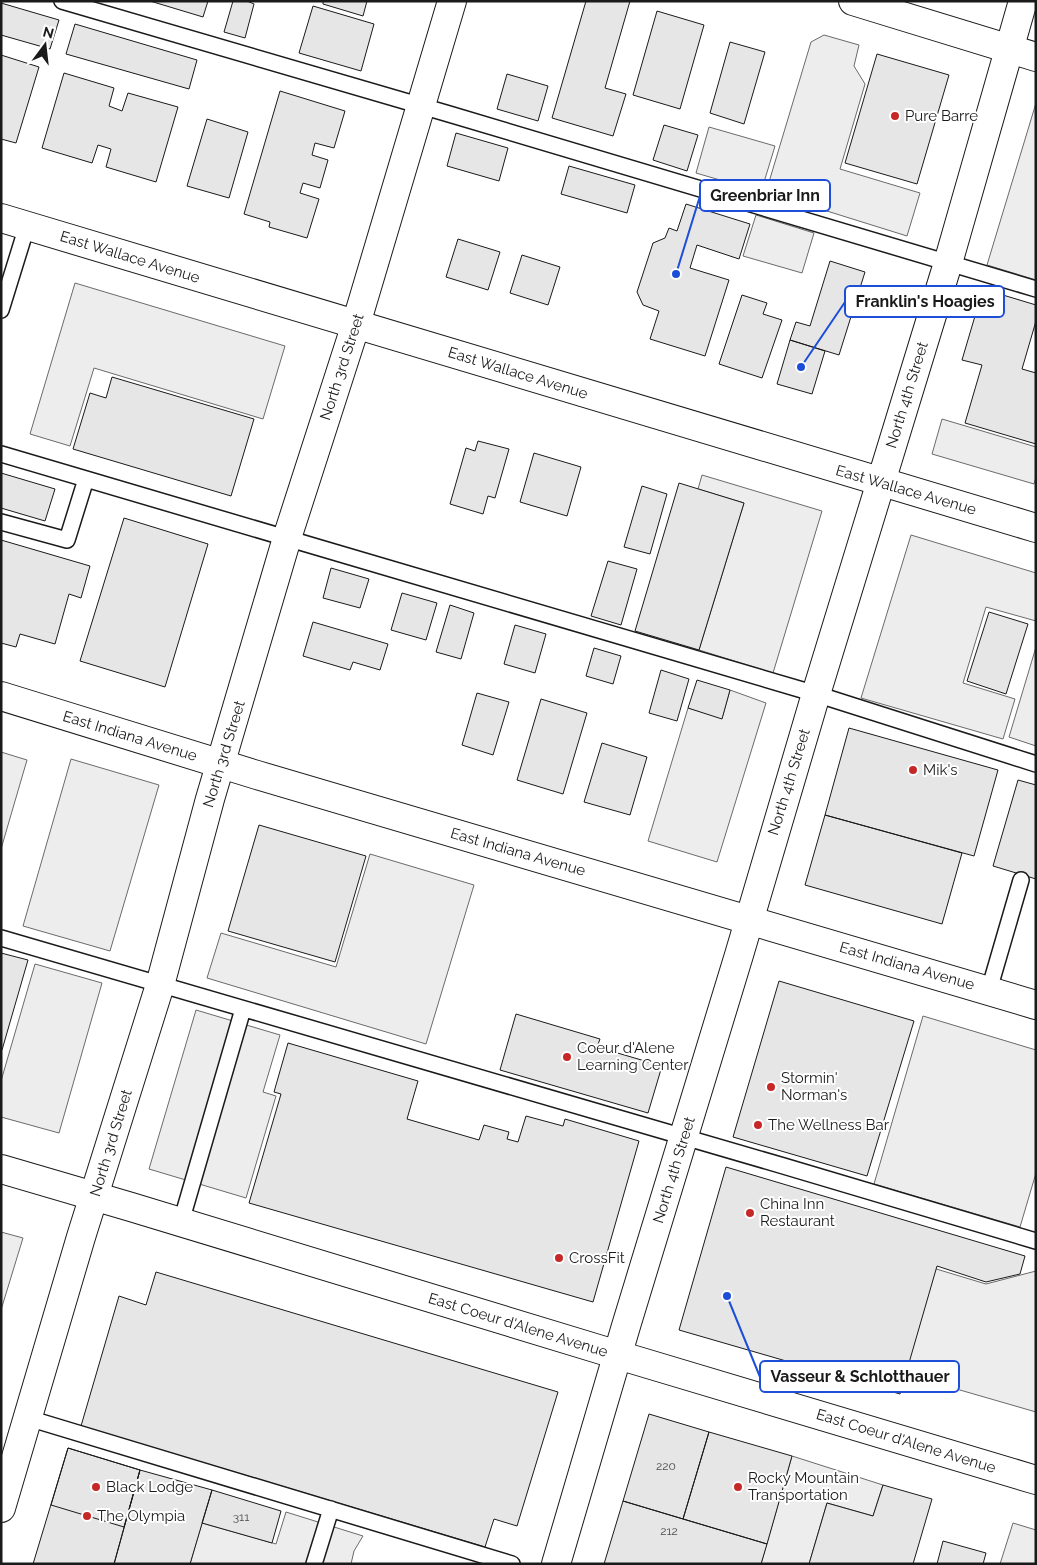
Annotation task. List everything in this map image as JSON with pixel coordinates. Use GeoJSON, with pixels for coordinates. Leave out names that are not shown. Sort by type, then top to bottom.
{"type":"FeatureCollection","features":[{"type":"Feature","properties":{"kind":"street","name":"North 3rd Street"},"geometry":{"type":"LineString","coordinates":[[1,1508],[160,985],[208,809],[287,538],[356,324],[452,1]]}},
{"type":"Feature","properties":{"kind":"street"},"geometry":{"type":"LineString","coordinates":[[853,1],[1036,57]]}},
{"type":"Feature","properties":{"kind":"street","name":"North 4th Street"},"geometry":{"type":"LineString","coordinates":[[556,1564],[816,694],[948,263],[1023,1]]}},
{"type":"Feature","properties":{"kind":"street","name":"East Wallace Avenue"},"geometry":{"type":"LineString","coordinates":[[14,222],[1036,528]]}},
{"type":"Feature","properties":{"kind":"street","name":"East Indiana Avenue"},"geometry":{"type":"LineString","coordinates":[[1,696],[221,764],[1036,1005]]}},
{"type":"Feature","properties":{"kind":"street","name":"East Coeur d'Alene Avenue"},"geometry":{"type":"LineString","coordinates":[[1,1169],[1036,1480]]}},
{"type":"Feature","properties":{"kind":"lane"},"geometry":{"type":"LineString","coordinates":[[62,1],[1036,289]]}},
{"type":"Feature","properties":{"kind":"lane"},"geometry":{"type":"LineString","coordinates":[[1,310],[14,222]]}},
{"type":"Feature","properties":{"kind":"lane"},"geometry":{"type":"LineString","coordinates":[[1,454],[816,694],[1036,764]]}},
{"type":"Feature","properties":{"kind":"lane"},"geometry":{"type":"LineString","coordinates":[[1,522],[67,540],[86,479]]}},
{"type":"Feature","properties":{"kind":"lane"},"geometry":{"type":"LineString","coordinates":[[989,990],[1021,880]]}},
{"type":"Feature","properties":{"kind":"lane"},"geometry":{"type":"LineString","coordinates":[[1,938],[1036,1241]]}},
{"type":"Feature","properties":{"kind":"lane"},"geometry":{"type":"LineString","coordinates":[[181,1222],[243,1009]]}},
{"type":"Feature","properties":{"kind":"lane"},"geometry":{"type":"LineString","coordinates":[[28,1418],[512,1564]]}},
{"type":"Feature","properties":{"kind":"lane"},"geometry":{"type":"LineString","coordinates":[[314,1564],[331,1509]]}},
{"type":"Feature","properties":{"kind":"shaded area"},"geometry":{"type":"Polygon","coordinates":[[[824,35],[859,45],[854,66],[865,84],[840,169],[920,193],[907,236],[766,192],[811,42],[824,35]]]}},
{"type":"Feature","properties":{"kind":"shaded area"},"geometry":{"type":"Polygon","coordinates":[[[1036,103],[1036,280],[987,265],[1036,103]]]}},
{"type":"Feature","properties":{"kind":"shaded area"},"geometry":{"type":"Polygon","coordinates":[[[709,127],[775,146],[761,192],[696,173],[709,127]]]}},
{"type":"Feature","properties":{"kind":"shaded area"},"geometry":{"type":"Polygon","coordinates":[[[756,215],[814,233],[802,273],[743,256],[756,215]]]}},
{"type":"Feature","properties":{"kind":"shaded area"},"geometry":{"type":"Polygon","coordinates":[[[75,283],[285,346],[263,419],[94,368],[70,446],[30,434],[75,283]]]}},
{"type":"Feature","properties":{"kind":"shaded area"},"geometry":{"type":"Polygon","coordinates":[[[942,419],[1036,447],[1036,477],[1034,484],[932,454],[942,419]]]}},
{"type":"Feature","properties":{"kind":"shaded area"},"geometry":{"type":"Polygon","coordinates":[[[702,475],[822,511],[773,673],[699,650],[744,503],[698,489],[702,475]]]}},
{"type":"Feature","properties":{"kind":"shaded area"},"geometry":{"type":"Polygon","coordinates":[[[911,535],[1036,573],[1036,621],[986,607],[963,683],[1015,699],[1003,739],[861,698],[911,535]]]}},
{"type":"Feature","properties":{"kind":"shaded area"},"geometry":{"type":"Polygon","coordinates":[[[1036,647],[1036,746],[1009,737],[1036,647]]]}},
{"type":"Feature","properties":{"kind":"shaded area"},"geometry":{"type":"Polygon","coordinates":[[[730,690],[766,703],[717,862],[648,841],[688,708],[722,718],[730,690]]]}},
{"type":"Feature","properties":{"kind":"shaded area"},"geometry":{"type":"Polygon","coordinates":[[[1,752],[27,760],[1,849],[1,752]]]}},
{"type":"Feature","properties":{"kind":"shaded area"},"geometry":{"type":"Polygon","coordinates":[[[71,759],[159,785],[110,951],[23,926],[71,759]]]}},
{"type":"Feature","properties":{"kind":"shaded area"},"geometry":{"type":"Polygon","coordinates":[[[370,854],[474,885],[426,1044],[207,978],[221,933],[336,967],[370,854]]]}},
{"type":"Feature","properties":{"kind":"shaded area"},"geometry":{"type":"Polygon","coordinates":[[[35,964],[102,983],[59,1133],[1,1117],[1,1081],[35,964]]]}},
{"type":"Feature","properties":{"kind":"shaded area"},"geometry":{"type":"Polygon","coordinates":[[[196,1010],[280,1035],[263,1092],[276,1096],[246,1198],[149,1169],[196,1010]]]}},
{"type":"Feature","properties":{"kind":"shaded area"},"geometry":{"type":"Polygon","coordinates":[[[923,1016],[1036,1050],[1036,1173],[1020,1227],[874,1184],[923,1016]]]}},
{"type":"Feature","properties":{"kind":"shaded area"},"geometry":{"type":"Polygon","coordinates":[[[1,1232],[23,1238],[1,1310],[1,1232]]]}},
{"type":"Feature","properties":{"kind":"shaded area"},"geometry":{"type":"Polygon","coordinates":[[[933,1268],[986,1284],[1036,1271],[1036,1412],[901,1373],[933,1268]]]}},
{"type":"Feature","properties":{"kind":"shaded area"},"geometry":{"type":"Polygon","coordinates":[[[792,1456],[883,1485],[873,1516],[827,1503],[809,1564],[761,1564],[792,1456]]]}},
{"type":"Feature","properties":{"kind":"shaded area"},"geometry":{"type":"Polygon","coordinates":[[[286,1512],[363,1536],[354,1551],[351,1564],[190,1564],[202,1523],[276,1544],[286,1512]]]}},
{"type":"Feature","properties":{"kind":"shaded area"},"geometry":{"type":"Polygon","coordinates":[[[1013,1523],[1036,1530],[1036,1564],[1000,1564],[1013,1523]]]}},
{"type":"Feature","properties":{"kind":"building"},"geometry":{"type":"Polygon","coordinates":[[[150,1],[208,1],[203,17],[150,1]]]}},
{"type":"Feature","properties":{"kind":"building"},"geometry":{"type":"Polygon","coordinates":[[[233,1],[247,1],[254,4],[245,38],[224,32],[233,1]]]}},
{"type":"Feature","properties":{"kind":"building"},"geometry":{"type":"Polygon","coordinates":[[[323,1],[367,1],[363,16],[323,4],[323,1]]]}},
{"type":"Feature","properties":{"kind":"building"},"geometry":{"type":"Polygon","coordinates":[[[586,1],[630,1],[605,88],[626,94],[613,136],[552,118],[586,1]]]}},
{"type":"Feature","properties":{"kind":"building"},"geometry":{"type":"Polygon","coordinates":[[[1,3],[59,20],[50,49],[1,35],[1,3]]]}},
{"type":"Feature","properties":{"kind":"building"},"geometry":{"type":"Polygon","coordinates":[[[313,6],[374,24],[361,71],[299,53],[313,6]]]}},
{"type":"Feature","properties":{"kind":"building"},"geometry":{"type":"Polygon","coordinates":[[[657,11],[704,25],[680,109],[633,95],[657,11]]]}},
{"type":"Feature","properties":{"kind":"building"},"geometry":{"type":"Polygon","coordinates":[[[75,24],[197,60],[189,89],[66,54],[75,24]]]}},
{"type":"Feature","properties":{"kind":"building"},"geometry":{"type":"Polygon","coordinates":[[[730,42],[765,52],[744,124],[710,113],[730,42]]]}},
{"type":"Feature","properties":{"kind":"building"},"geometry":{"type":"Polygon","coordinates":[[[877,54],[949,75],[917,184],[845,163],[877,54]]]}},
{"type":"Feature","properties":{"kind":"building"},"geometry":{"type":"Polygon","coordinates":[[[1,55],[39,67],[16,143],[1,139],[1,55]]]}},
{"type":"Feature","properties":{"kind":"building"},"geometry":{"type":"Polygon","coordinates":[[[64,73],[114,88],[109,106],[122,111],[128,93],[178,107],[156,182],[106,167],[111,149],[98,145],[92,163],[42,148],[64,73]]]}},
{"type":"Feature","properties":{"kind":"building"},"geometry":{"type":"Polygon","coordinates":[[[507,74],[548,86],[538,121],[497,109],[507,74]]]}},
{"type":"Feature","properties":{"kind":"building"},"geometry":{"type":"Polygon","coordinates":[[[280,91],[345,111],[334,148],[315,143],[312,155],[328,160],[320,188],[303,183],[300,193],[319,199],[307,238],[269,227],[270,222],[244,214],[280,91]]]}},
{"type":"Feature","properties":{"kind":"building"},"geometry":{"type":"Polygon","coordinates":[[[207,119],[248,132],[229,198],[187,186],[207,119]]]}},
{"type":"Feature","properties":{"kind":"building"},"geometry":{"type":"Polygon","coordinates":[[[664,125],[698,135],[687,171],[653,160],[664,125]]]}},
{"type":"Feature","properties":{"kind":"building"},"geometry":{"type":"Polygon","coordinates":[[[456,133],[508,148],[499,181],[447,166],[456,133]]]}},
{"type":"Feature","properties":{"kind":"building"},"geometry":{"type":"Polygon","coordinates":[[[569,166],[635,185],[627,213],[561,194],[569,166]]]}},
{"type":"Feature","properties":{"kind":"building"},"geometry":{"type":"Polygon","coordinates":[[[686,204],[750,224],[739,259],[697,245],[690,268],[729,280],[705,356],[650,339],[659,311],[643,305],[637,292],[653,243],[665,238],[669,228],[677,231],[686,204]]]}},
{"type":"Feature","properties":{"kind":"building"},"geometry":{"type":"Polygon","coordinates":[[[458,239],[500,252],[488,290],[446,277],[458,239]]]}},
{"type":"Feature","properties":{"kind":"building"},"geometry":{"type":"Polygon","coordinates":[[[522,255],[560,267],[548,305],[510,293],[522,255]]]}},
{"type":"Feature","properties":{"kind":"building"},"geometry":{"type":"Polygon","coordinates":[[[830,261],[865,272],[839,355],[790,340],[796,322],[810,326],[830,261]]]}},
{"type":"Feature","properties":{"kind":"building"},"geometry":{"type":"Polygon","coordinates":[[[983,289],[1036,305],[1036,321],[1022,369],[1036,373],[1036,444],[965,423],[982,365],[962,360],[983,289]]]}},
{"type":"Feature","properties":{"kind":"building"},"geometry":{"type":"Polygon","coordinates":[[[742,295],[767,303],[763,314],[782,320],[762,378],[719,364],[742,295]]]}},
{"type":"Feature","properties":{"kind":"building"},"geometry":{"type":"Polygon","coordinates":[[[790,340],[825,351],[812,394],[777,384],[790,340]]]}},
{"type":"Feature","properties":{"kind":"building"},"geometry":{"type":"Polygon","coordinates":[[[112,377],[254,419],[231,496],[73,449],[90,393],[106,398],[112,377]]]}},
{"type":"Feature","properties":{"kind":"building"},"geometry":{"type":"Polygon","coordinates":[[[478,441],[509,449],[495,498],[488,496],[483,514],[450,504],[466,448],[475,451],[478,441]]]}},
{"type":"Feature","properties":{"kind":"building"},"geometry":{"type":"Polygon","coordinates":[[[534,453],[581,467],[567,516],[520,502],[534,453]]]}},
{"type":"Feature","properties":{"kind":"building"},"geometry":{"type":"Polygon","coordinates":[[[1,473],[55,489],[45,521],[1,508],[1,473]]]}},
{"type":"Feature","properties":{"kind":"building"},"geometry":{"type":"Polygon","coordinates":[[[679,483],[744,503],[699,650],[635,631],[679,483]]]}},
{"type":"Feature","properties":{"kind":"building"},"geometry":{"type":"Polygon","coordinates":[[[642,486],[667,494],[650,554],[624,547],[642,486]]]}},
{"type":"Feature","properties":{"kind":"building"},"geometry":{"type":"Polygon","coordinates":[[[124,518],[208,544],[165,687],[80,661],[124,518]]]}},
{"type":"Feature","properties":{"kind":"building"},"geometry":{"type":"Polygon","coordinates":[[[1,540],[90,566],[81,598],[69,594],[55,644],[20,634],[16,647],[1,643],[1,540]]]}},
{"type":"Feature","properties":{"kind":"building"},"geometry":{"type":"Polygon","coordinates":[[[608,561],[637,569],[621,625],[591,616],[608,561]]]}},
{"type":"Feature","properties":{"kind":"building"},"geometry":{"type":"Polygon","coordinates":[[[331,568],[369,579],[360,608],[323,598],[331,568]]]}},
{"type":"Feature","properties":{"kind":"building"},"geometry":{"type":"Polygon","coordinates":[[[402,593],[437,603],[426,640],[391,630],[402,593]]]}},
{"type":"Feature","properties":{"kind":"building"},"geometry":{"type":"Polygon","coordinates":[[[450,605],[474,613],[461,659],[436,652],[450,605]]]}},
{"type":"Feature","properties":{"kind":"building"},"geometry":{"type":"Polygon","coordinates":[[[989,612],[1028,624],[1006,694],[967,681],[989,612]]]}},
{"type":"Feature","properties":{"kind":"building"},"geometry":{"type":"Polygon","coordinates":[[[313,622],[388,644],[380,670],[353,662],[350,670],[303,656],[313,622]]]}},
{"type":"Feature","properties":{"kind":"building"},"geometry":{"type":"Polygon","coordinates":[[[515,625],[546,634],[535,673],[504,664],[515,625]]]}},
{"type":"Feature","properties":{"kind":"building"},"geometry":{"type":"Polygon","coordinates":[[[594,648],[621,656],[613,684],[586,676],[594,648]]]}},
{"type":"Feature","properties":{"kind":"building"},"geometry":{"type":"Polygon","coordinates":[[[661,670],[689,679],[677,721],[649,713],[661,670]]]}},
{"type":"Feature","properties":{"kind":"building"},"geometry":{"type":"Polygon","coordinates":[[[697,680],[730,690],[722,719],[688,708],[697,680]]]}},
{"type":"Feature","properties":{"kind":"building"},"geometry":{"type":"Polygon","coordinates":[[[477,693],[509,702],[493,755],[462,745],[477,693]]]}},
{"type":"Feature","properties":{"kind":"building"},"geometry":{"type":"Polygon","coordinates":[[[541,699],[587,713],[563,794],[517,780],[541,699]]]}},
{"type":"Feature","properties":{"kind":"building"},"geometry":{"type":"Polygon","coordinates":[[[849,728],[998,770],[974,856],[825,815],[849,728]]]}},
{"type":"Feature","properties":{"kind":"building"},"geometry":{"type":"Polygon","coordinates":[[[602,743],[647,757],[630,815],[584,802],[602,743]]]}},
{"type":"Feature","properties":{"kind":"building"},"geometry":{"type":"Polygon","coordinates":[[[1018,780],[1036,785],[1036,879],[993,866],[1018,780]]]}},
{"type":"Feature","properties":{"kind":"building"},"geometry":{"type":"Polygon","coordinates":[[[825,815],[962,853],[942,924],[805,885],[825,815]]]}},
{"type":"Feature","properties":{"kind":"building"},"geometry":{"type":"Polygon","coordinates":[[[259,825],[366,856],[335,962],[228,931],[259,825]]]}},
{"type":"Feature","properties":{"kind":"building"},"geometry":{"type":"Polygon","coordinates":[[[1,953],[28,960],[2,1050],[1,1050],[1,953]]]}},
{"type":"Feature","properties":{"kind":"building"},"geometry":{"type":"Polygon","coordinates":[[[779,981],[914,1021],[867,1176],[733,1137],[779,981]]]}},
{"type":"Feature","properties":{"kind":"building","name":"Coeur d'Alene Learning Center"},"geometry":{"type":"Polygon","coordinates":[[[516,1014],[600,1039],[597,1047],[662,1066],[648,1113],[500,1070],[516,1014]]]}},
{"type":"Feature","properties":{"kind":"building"},"geometry":{"type":"Polygon","coordinates":[[[288,1043],[418,1081],[407,1119],[479,1140],[484,1125],[509,1132],[507,1139],[518,1142],[526,1116],[563,1126],[565,1119],[639,1141],[593,1302],[249,1203],[281,1094],[274,1092],[288,1043]]]}},
{"type":"Feature","properties":{"kind":"building"},"geometry":{"type":"Polygon","coordinates":[[[726,1167],[1025,1256],[1020,1274],[986,1282],[937,1266],[900,1394],[679,1330],[726,1167]]]}},
{"type":"Feature","properties":{"kind":"building"},"geometry":{"type":"Polygon","coordinates":[[[156,1272],[558,1392],[517,1526],[494,1519],[485,1547],[81,1426],[119,1296],[146,1305],[156,1272]]]}},
{"type":"Feature","properties":{"kind":"building"},"geometry":{"type":"Polygon","coordinates":[[[649,1414],[709,1432],[683,1519],[623,1501],[649,1414]]]}},
{"type":"Feature","properties":{"kind":"building","name":"Rocky Mountain Transportation"},"geometry":{"type":"Polygon","coordinates":[[[709,1432],[792,1456],[767,1544],[683,1519],[709,1432]]]}},
{"type":"Feature","properties":{"kind":"building","name":"The Olympia"},"geometry":{"type":"Polygon","coordinates":[[[68,1448],[140,1470],[114,1564],[33,1564],[68,1448]]]}},
{"type":"Feature","properties":{"kind":"building","name":"Black Lodge"},"geometry":{"type":"Polygon","coordinates":[[[68,1448],[140,1470],[124,1527],[51,1505],[68,1448]]]}},
{"type":"Feature","properties":{"kind":"building"},"geometry":{"type":"Polygon","coordinates":[[[140,1470],[212,1490],[190,1564],[114,1564],[140,1470]]]}},
{"type":"Feature","properties":{"kind":"building"},"geometry":{"type":"Polygon","coordinates":[[[883,1485],[932,1499],[913,1564],[809,1564],[827,1503],[873,1516],[883,1485]]]}},
{"type":"Feature","properties":{"kind":"building"},"geometry":{"type":"Polygon","coordinates":[[[212,1490],[281,1511],[272,1543],[202,1523],[212,1490]]]}},
{"type":"Feature","properties":{"kind":"building"},"geometry":{"type":"Polygon","coordinates":[[[623,1501],[767,1544],[761,1564],[604,1564],[623,1501]]]}},
{"type":"Feature","properties":{"kind":"building"},"geometry":{"type":"Polygon","coordinates":[[[943,1541],[986,1553],[983,1564],[937,1564],[943,1541]]]}},
{"type":"Feature","properties":{"kind":"place","name":"Pure Barre"},"geometry":{"type":"Point","coordinates":[895,116]}},
{"type":"Feature","properties":{"kind":"place","name":"Greenbriar Inn"},"geometry":{"type":"Point","coordinates":[676,274]}},
{"type":"Feature","properties":{"kind":"place","name":"Franklin's Hoagies"},"geometry":{"type":"Point","coordinates":[801,367]}},
{"type":"Feature","properties":{"kind":"place","name":"Mik's"},"geometry":{"type":"Point","coordinates":[913,770]}},
{"type":"Feature","properties":{"kind":"place","name":"Coeur d'Alene Learning Center"},"geometry":{"type":"Point","coordinates":[567,1057]}},
{"type":"Feature","properties":{"kind":"place","name":"Stormin' Norman's"},"geometry":{"type":"Point","coordinates":[771,1087]}},
{"type":"Feature","properties":{"kind":"place","name":"The Wellness Bar"},"geometry":{"type":"Point","coordinates":[758,1125]}},
{"type":"Feature","properties":{"kind":"place","name":"China Inn Restaurant"},"geometry":{"type":"Point","coordinates":[750,1213]}},
{"type":"Feature","properties":{"kind":"place","name":"CrossFit"},"geometry":{"type":"Point","coordinates":[559,1258]}},
{"type":"Feature","properties":{"kind":"place","name":"Vasseur & Schlotthauer"},"geometry":{"type":"Point","coordinates":[727,1296]}},
{"type":"Feature","properties":{"kind":"place","name":"Black Lodge"},"geometry":{"type":"Point","coordinates":[96,1487]}},
{"type":"Feature","properties":{"kind":"place","name":"Rocky Mountain Transportation"},"geometry":{"type":"Point","coordinates":[738,1487]}},
{"type":"Feature","properties":{"kind":"place","name":"The Olympia"},"geometry":{"type":"Point","coordinates":[87,1516]}}]}
